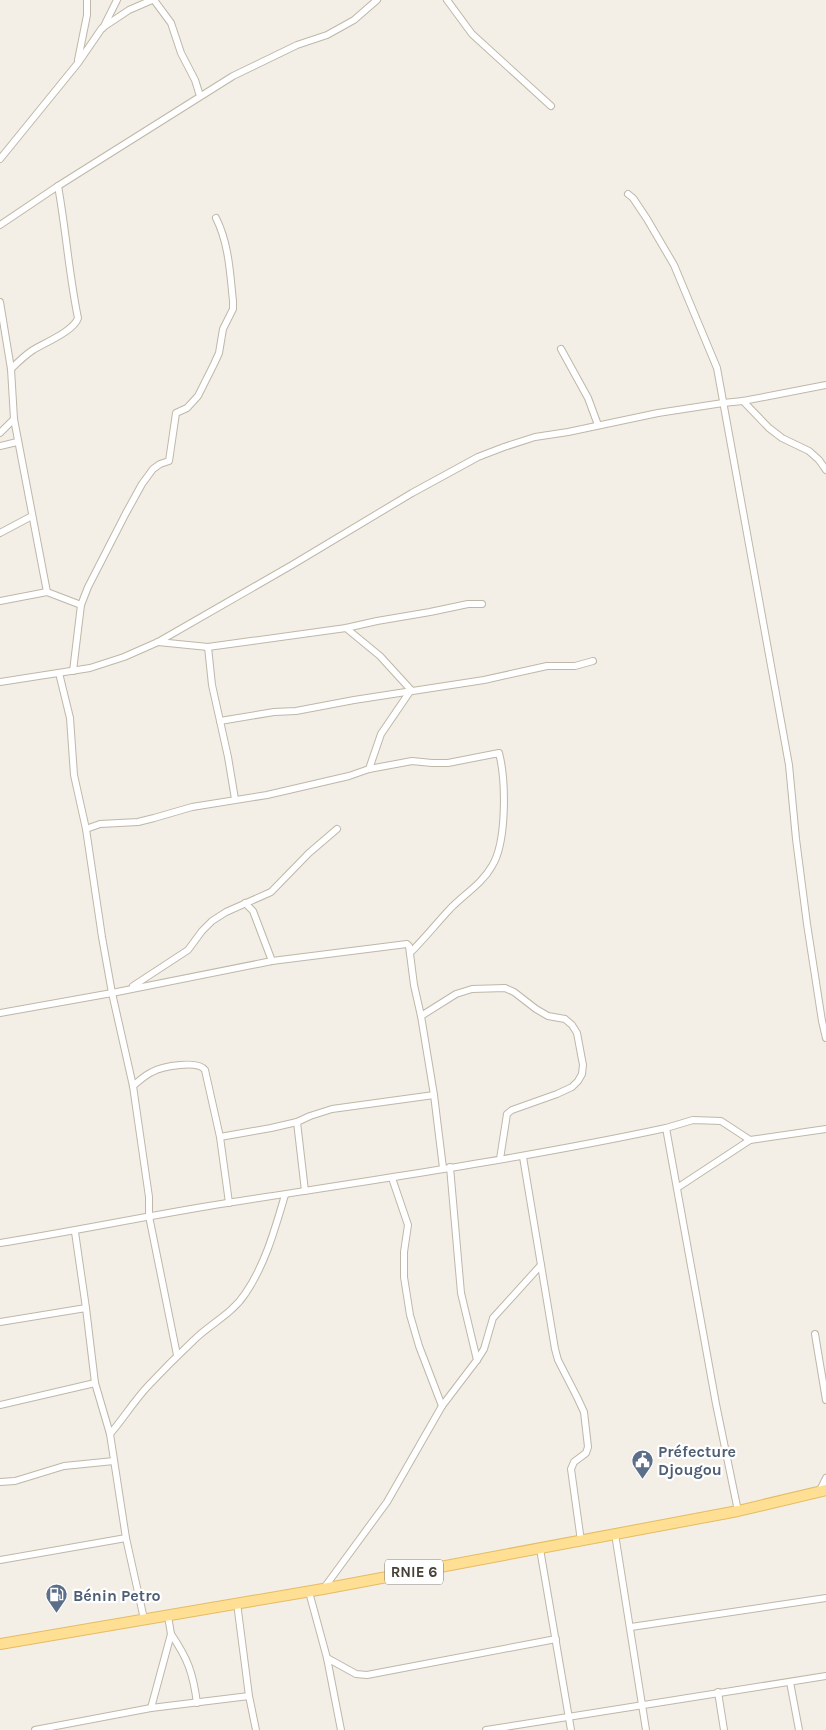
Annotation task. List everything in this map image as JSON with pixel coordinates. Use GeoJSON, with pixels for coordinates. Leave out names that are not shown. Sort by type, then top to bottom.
{"type":"FeatureCollection","features":[{"type":"Feature","properties":{"kind":"main road","name":"RNIE 6"},"geometry":{"type":"LineString","coordinates":[[0,1644],[309,1592],[738,1511],[823,1491]]}},
{"type":"Feature","properties":{"kind":"street"},"geometry":{"type":"LineString","coordinates":[[78,63],[87,15],[87,0]]}},
{"type":"Feature","properties":{"kind":"street"},"geometry":{"type":"LineString","coordinates":[[0,159],[78,63],[102,28],[118,0]]}},
{"type":"Feature","properties":{"kind":"street"},"geometry":{"type":"LineString","coordinates":[[102,28],[129,10],[153,0],[171,23],[181,53],[195,80],[200,96]]}},
{"type":"Feature","properties":{"kind":"street"},"geometry":{"type":"LineString","coordinates":[[0,226],[58,186],[233,76],[297,45],[327,35],[354,20],[377,0]]}},
{"type":"Feature","properties":{"kind":"street"},"geometry":{"type":"LineString","coordinates":[[447,0],[472,34],[550,106]]}},
{"type":"Feature","properties":{"kind":"street"},"geometry":{"type":"LineString","coordinates":[[12,369],[32,350],[59,335],[77,322],[67,239],[58,186]]}},
{"type":"Feature","properties":{"kind":"street"},"geometry":{"type":"LineString","coordinates":[[628,194],[633,198],[647,219],[674,265],[717,368],[789,765],[807,924],[826,1038]]}},
{"type":"Feature","properties":{"kind":"street"},"geometry":{"type":"LineString","coordinates":[[73,671],[81,605],[139,488],[153,469],[169,461],[176,414],[187,408],[198,396],[219,353],[223,329],[233,309],[227,251],[216,218]]}},
{"type":"Feature","properties":{"kind":"street"},"geometry":{"type":"LineString","coordinates":[[0,302],[12,369],[17,442],[24,467],[47,592]]}},
{"type":"Feature","properties":{"kind":"street"},"geometry":{"type":"LineString","coordinates":[[561,349],[588,398],[598,425]]}},
{"type":"Feature","properties":{"kind":"street"},"geometry":{"type":"LineString","coordinates":[[0,682],[90,668],[124,657],[158,642],[412,493],[478,457],[535,437],[826,385]]}},
{"type":"Feature","properties":{"kind":"street"},"geometry":{"type":"LineString","coordinates":[[743,401],[769,428],[782,438],[809,451],[826,470]]}},
{"type":"Feature","properties":{"kind":"street"},"geometry":{"type":"LineString","coordinates":[[0,433],[14,419]]}},
{"type":"Feature","properties":{"kind":"street"},"geometry":{"type":"LineString","coordinates":[[0,446],[17,442]]}},
{"type":"Feature","properties":{"kind":"street"},"geometry":{"type":"LineString","coordinates":[[0,533],[32,516]]}},
{"type":"Feature","properties":{"kind":"street"},"geometry":{"type":"LineString","coordinates":[[0,601],[47,592],[81,605]]}},
{"type":"Feature","properties":{"kind":"street"},"geometry":{"type":"LineString","coordinates":[[158,642],[208,647],[346,628],[468,604],[482,604]]}},
{"type":"Feature","properties":{"kind":"street"},"geometry":{"type":"LineString","coordinates":[[346,628],[380,656],[411,690]]}},
{"type":"Feature","properties":{"kind":"street"},"geometry":{"type":"LineString","coordinates":[[208,647],[212,685],[228,757],[234,799]]}},
{"type":"Feature","properties":{"kind":"street"},"geometry":{"type":"LineString","coordinates":[[220,721],[274,712],[296,712],[411,690],[484,680],[547,666],[576,666],[593,661]]}},
{"type":"Feature","properties":{"kind":"street"},"geometry":{"type":"LineString","coordinates":[[59,673],[70,718],[74,775],[86,829],[112,993],[133,1086],[149,1197],[149,1216],[177,1355]]}},
{"type":"Feature","properties":{"kind":"street"},"geometry":{"type":"LineString","coordinates":[[369,770],[381,734],[411,690]]}},
{"type":"Feature","properties":{"kind":"street"},"geometry":{"type":"LineString","coordinates":[[86,829],[100,824],[138,822],[192,807],[288,790],[412,761],[448,762],[499,753],[503,767],[503,829],[493,865],[485,876],[449,910],[410,953]]}},
{"type":"Feature","properties":{"kind":"street"},"geometry":{"type":"LineString","coordinates":[[128,990],[188,950],[212,921],[226,912],[271,892],[309,853],[336,829]]}},
{"type":"Feature","properties":{"kind":"street"},"geometry":{"type":"LineString","coordinates":[[245,903],[253,911],[272,961]]}},
{"type":"Feature","properties":{"kind":"street"},"geometry":{"type":"LineString","coordinates":[[0,1013],[272,961],[405,943],[410,946],[414,985],[447,1168],[461,1293],[477,1360]]}},
{"type":"Feature","properties":{"kind":"street"},"geometry":{"type":"LineString","coordinates":[[421,1016],[456,994],[472,989],[505,988],[514,992],[548,1016],[565,1019],[572,1025],[580,1046],[583,1065],[582,1074],[572,1088],[512,1110],[507,1114],[500,1159]]}},
{"type":"Feature","properties":{"kind":"street"},"geometry":{"type":"LineString","coordinates":[[133,1086],[152,1072],[162,1068],[195,1064],[202,1066],[205,1070],[220,1136],[229,1203]]}},
{"type":"Feature","properties":{"kind":"street"},"geometry":{"type":"LineString","coordinates":[[220,1136],[235,1135],[297,1122],[332,1109],[434,1095]]}},
{"type":"Feature","properties":{"kind":"street"},"geometry":{"type":"LineString","coordinates":[[0,1243],[75,1232],[149,1216],[500,1159],[523,1157],[666,1128],[693,1120],[721,1121],[750,1140]]}},
{"type":"Feature","properties":{"kind":"street"},"geometry":{"type":"LineString","coordinates":[[297,1122],[305,1191]]}},
{"type":"Feature","properties":{"kind":"street"},"geometry":{"type":"LineString","coordinates":[[666,1128],[716,1404],[738,1511]]}},
{"type":"Feature","properties":{"kind":"street"},"geometry":{"type":"LineString","coordinates":[[677,1188],[750,1140],[826,1130]]}},
{"type":"Feature","properties":{"kind":"street"},"geometry":{"type":"LineString","coordinates":[[523,1157],[558,1360],[584,1412],[588,1447],[586,1453],[574,1462],[571,1469],[581,1541]]}},
{"type":"Feature","properties":{"kind":"street"},"geometry":{"type":"LineString","coordinates":[[392,1178],[408,1225],[404,1252],[404,1277],[410,1315],[419,1346],[442,1406]]}},
{"type":"Feature","properties":{"kind":"street"},"geometry":{"type":"LineString","coordinates":[[110,1434],[147,1388],[177,1355],[206,1328],[236,1306],[245,1294],[257,1272],[275,1230],[285,1195]]}},
{"type":"Feature","properties":{"kind":"street"},"geometry":{"type":"LineString","coordinates":[[75,1232],[95,1383],[110,1434],[126,1538],[144,1619]]}},
{"type":"Feature","properties":{"kind":"street"},"geometry":{"type":"LineString","coordinates":[[323,1589],[387,1502],[442,1406],[484,1350],[493,1318],[541,1265]]}},
{"type":"Feature","properties":{"kind":"street"},"geometry":{"type":"LineString","coordinates":[[0,1322],[86,1308]]}},
{"type":"Feature","properties":{"kind":"street"},"geometry":{"type":"LineString","coordinates":[[815,1334],[826,1400]]}},
{"type":"Feature","properties":{"kind":"street"},"geometry":{"type":"LineString","coordinates":[[0,1405],[95,1383]]}},
{"type":"Feature","properties":{"kind":"street"},"geometry":{"type":"LineString","coordinates":[[0,1482],[15,1481],[64,1466],[114,1461]]}},
{"type":"Feature","properties":{"kind":"street"},"geometry":{"type":"LineString","coordinates":[[823,1491],[826,1478]]}},
{"type":"Feature","properties":{"kind":"street"},"geometry":{"type":"LineString","coordinates":[[615,1534],[646,1730]]}},
{"type":"Feature","properties":{"kind":"street"},"geometry":{"type":"LineString","coordinates":[[0,1560],[126,1538]]}},
{"type":"Feature","properties":{"kind":"street"},"geometry":{"type":"LineString","coordinates":[[540,1549],[571,1730]]}},
{"type":"Feature","properties":{"kind":"street"},"geometry":{"type":"LineString","coordinates":[[309,1592],[327,1658],[341,1730]]}},
{"type":"Feature","properties":{"kind":"street"},"geometry":{"type":"LineString","coordinates":[[631,1627],[826,1598]]}},
{"type":"Feature","properties":{"kind":"street"},"geometry":{"type":"LineString","coordinates":[[237,1603],[249,1696],[256,1730]]}},
{"type":"Feature","properties":{"kind":"street"},"geometry":{"type":"LineString","coordinates":[[168,1616],[171,1634],[188,1661],[194,1676],[197,1703]]}},
{"type":"Feature","properties":{"kind":"street"},"geometry":{"type":"LineString","coordinates":[[151,1708],[171,1634]]}},
{"type":"Feature","properties":{"kind":"street"},"geometry":{"type":"LineString","coordinates":[[327,1658],[356,1674],[366,1675],[556,1639]]}},
{"type":"Feature","properties":{"kind":"street"},"geometry":{"type":"LineString","coordinates":[[486,1730],[826,1676]]}},
{"type":"Feature","properties":{"kind":"street"},"geometry":{"type":"LineString","coordinates":[[790,1682],[799,1730]]}},
{"type":"Feature","properties":{"kind":"street"},"geometry":{"type":"LineString","coordinates":[[718,1692],[724,1730]]}},
{"type":"Feature","properties":{"kind":"street"},"geometry":{"type":"LineString","coordinates":[[35,1730],[151,1708],[249,1696]]}},
{"type":"Feature","properties":{"kind":"place","name":"Préfecture Djougou"},"geometry":{"type":"Point","coordinates":[642,1479]}},
{"type":"Feature","properties":{"kind":"place","name":"Bénin Petro"},"geometry":{"type":"Point","coordinates":[57,1614]}}]}
